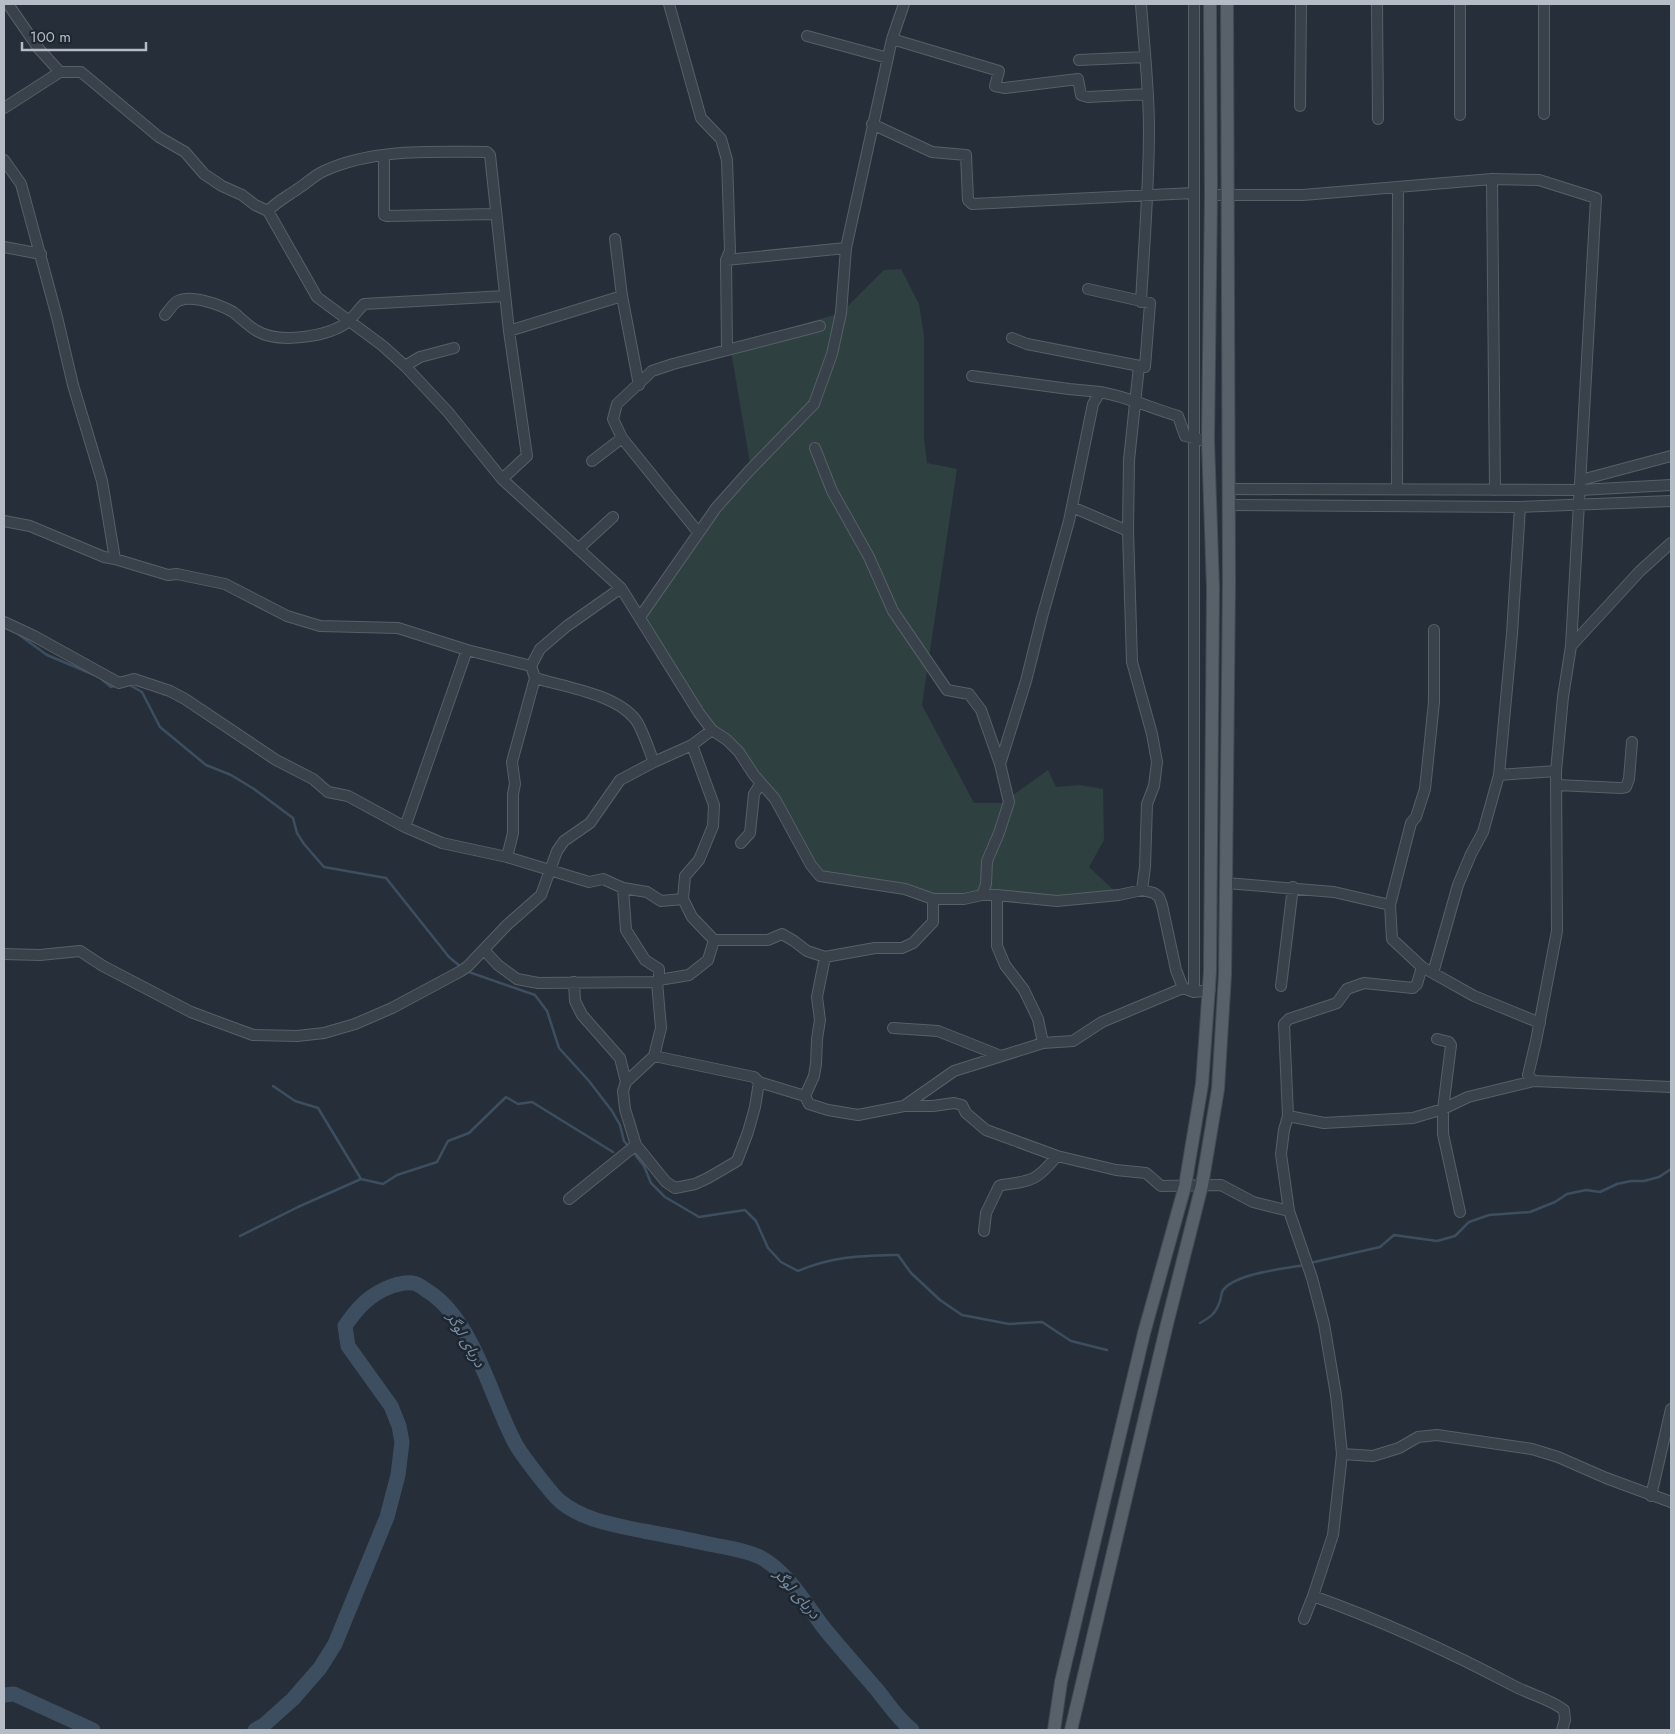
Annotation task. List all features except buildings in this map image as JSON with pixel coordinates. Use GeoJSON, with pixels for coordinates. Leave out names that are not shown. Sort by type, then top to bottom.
{"type":"FeatureCollection","features":[{"type":"Feature","properties":{"kind":"main road"},"geometry":{"type":"LineString","coordinates":[[1053,1728],[1061,1682],[1144,1333],[1185,1186],[1202,1084],[1210,990],[1213,588],[1208,441],[1211,194],[1210,4]]}},
{"type":"Feature","properties":{"kind":"main road"},"geometry":{"type":"LineString","coordinates":[[1071,1730],[1166,1324],[1202,1185],[1218,1089],[1225,975],[1226,883],[1228,505],[1227,4]]}},
{"type":"Feature","properties":{"kind":"street"},"geometry":{"type":"LineString","coordinates":[[8,4],[39,49],[60,72]]}},
{"type":"Feature","properties":{"kind":"street"},"geometry":{"type":"LineString","coordinates":[[669,4],[701,118],[722,139],[727,160],[730,251],[726,260],[727,350]]}},
{"type":"Feature","properties":{"kind":"street"},"geometry":{"type":"LineString","coordinates":[[640,617],[716,508],[814,404],[832,354],[841,313],[846,248],[892,39],[904,4]]}},
{"type":"Feature","properties":{"kind":"street"},"geometry":{"type":"LineString","coordinates":[[1140,4],[1148,94],[1147,195],[1141,302]]}},
{"type":"Feature","properties":{"kind":"street"},"geometry":{"type":"LineString","coordinates":[[1194,4],[1194,992]]}},
{"type":"Feature","properties":{"kind":"street"},"geometry":{"type":"LineString","coordinates":[[1300,4],[1300,106]]}},
{"type":"Feature","properties":{"kind":"street"},"geometry":{"type":"LineString","coordinates":[[1377,4],[1378,119]]}},
{"type":"Feature","properties":{"kind":"street"},"geometry":{"type":"LineString","coordinates":[[1460,4],[1460,115]]}},
{"type":"Feature","properties":{"kind":"street"},"geometry":{"type":"LineString","coordinates":[[1544,4],[1544,114]]}},
{"type":"Feature","properties":{"kind":"street"},"geometry":{"type":"LineString","coordinates":[[807,36],[888,58]]}},
{"type":"Feature","properties":{"kind":"street"},"geometry":{"type":"LineString","coordinates":[[892,39],[998,71],[995,86],[1005,88],[1078,79],[1081,95],[1088,97],[1148,94]]}},
{"type":"Feature","properties":{"kind":"street"},"geometry":{"type":"LineString","coordinates":[[1079,60],[1145,57]]}},
{"type":"Feature","properties":{"kind":"street"},"geometry":{"type":"LineString","coordinates":[[4,108],[60,72],[81,72],[159,137],[185,152],[204,174],[268,211],[317,297],[383,346],[405,366],[448,412],[502,478],[621,588],[712,730],[727,740],[739,752],[754,775],[775,798],[811,865],[820,876],[905,889],[933,899],[964,899],[982,895],[996,895],[1057,901],[1119,895],[1142,890],[1154,893],[1159,897],[1162,904],[1176,970],[1184,988],[1194,992],[1210,990]]}},
{"type":"Feature","properties":{"kind":"street"},"geometry":{"type":"LineString","coordinates":[[872,124],[932,152],[966,155],[968,200],[972,204],[1193,193]]}},
{"type":"Feature","properties":{"kind":"street"},"geometry":{"type":"LineString","coordinates":[[268,211],[276,202],[322,172],[347,162],[384,156],[430,152],[487,152],[490,155],[495,214],[526,456],[502,478]]}},
{"type":"Feature","properties":{"kind":"street"},"geometry":{"type":"LineString","coordinates":[[384,156],[384,214],[387,216],[495,214]]}},
{"type":"Feature","properties":{"kind":"street"},"geometry":{"type":"LineString","coordinates":[[4,160],[21,184],[41,254],[73,385],[102,481],[115,559]]}},
{"type":"Feature","properties":{"kind":"street"},"geometry":{"type":"LineString","coordinates":[[1211,194],[1303,195],[1492,179],[1539,180],[1596,198],[1571,646],[1563,698],[1556,771],[1557,931],[1528,1075],[1534,1081]]}},
{"type":"Feature","properties":{"kind":"street"},"geometry":{"type":"LineString","coordinates":[[1492,179],[1495,490]]}},
{"type":"Feature","properties":{"kind":"street"},"geometry":{"type":"LineString","coordinates":[[1397,489],[1398,188]]}},
{"type":"Feature","properties":{"kind":"street"},"geometry":{"type":"LineString","coordinates":[[614,239],[622,296],[639,385]]}},
{"type":"Feature","properties":{"kind":"street"},"geometry":{"type":"LineString","coordinates":[[4,247],[41,254]]}},
{"type":"Feature","properties":{"kind":"street"},"geometry":{"type":"LineString","coordinates":[[726,260],[846,248]]}},
{"type":"Feature","properties":{"kind":"street"},"geometry":{"type":"LineString","coordinates":[[1012,338],[1027,344],[1145,367],[1150,303],[1088,289]]}},
{"type":"Feature","properties":{"kind":"street"},"geometry":{"type":"LineString","coordinates":[[165,315],[178,301],[191,298],[221,305],[232,311],[258,332],[267,335],[306,337],[330,330],[348,321],[364,304],[505,296]]}},
{"type":"Feature","properties":{"kind":"street"},"geometry":{"type":"LineString","coordinates":[[509,331],[622,296]]}},
{"type":"Feature","properties":{"kind":"street"},"geometry":{"type":"LineString","coordinates":[[698,532],[622,438],[614,419],[617,404],[652,371],[820,326]]}},
{"type":"Feature","properties":{"kind":"street"},"geometry":{"type":"LineString","coordinates":[[405,366],[420,357],[454,348]]}},
{"type":"Feature","properties":{"kind":"street"},"geometry":{"type":"LineString","coordinates":[[1139,366],[1134,400],[1128,531],[1132,662],[1152,734],[1157,762],[1154,786],[1147,804],[1145,867],[1142,890]]}},
{"type":"Feature","properties":{"kind":"street"},"geometry":{"type":"LineString","coordinates":[[972,376],[1100,392],[1134,400],[1145,406],[1178,416],[1185,436],[1208,441]]}},
{"type":"Feature","properties":{"kind":"street"},"geometry":{"type":"LineString","coordinates":[[1000,764],[1026,681],[1072,507],[1093,404],[1100,392]]}},
{"type":"Feature","properties":{"kind":"street"},"geometry":{"type":"LineString","coordinates":[[592,461],[622,438]]}},
{"type":"Feature","properties":{"kind":"street"},"geometry":{"type":"LineString","coordinates":[[815,448],[832,491],[869,557],[893,611],[947,690],[969,694],[981,710],[1000,764],[1009,802],[1000,833],[987,861],[986,884],[982,895]]}},
{"type":"Feature","properties":{"kind":"street"},"geometry":{"type":"LineString","coordinates":[[1581,485],[1671,456]]}},
{"type":"Feature","properties":{"kind":"street"},"geometry":{"type":"LineString","coordinates":[[1228,489],[1495,490],[1581,485],[1671,485]]}},
{"type":"Feature","properties":{"kind":"street"},"geometry":{"type":"LineString","coordinates":[[1228,505],[1520,507],[1671,501]]}},
{"type":"Feature","properties":{"kind":"street"},"geometry":{"type":"LineString","coordinates":[[1072,507],[1128,531]]}},
{"type":"Feature","properties":{"kind":"street"},"geometry":{"type":"LineString","coordinates":[[1433,973],[1458,885],[1483,832],[1499,775],[1512,634],[1520,507]]}},
{"type":"Feature","properties":{"kind":"street"},"geometry":{"type":"LineString","coordinates":[[578,550],[614,517]]}},
{"type":"Feature","properties":{"kind":"street"},"geometry":{"type":"LineString","coordinates":[[4,521],[30,526],[96,554],[168,575],[177,574],[225,584],[287,616],[320,626],[398,628],[467,650],[531,666]]}},
{"type":"Feature","properties":{"kind":"street"},"geometry":{"type":"LineString","coordinates":[[1571,646],[1640,571],[1671,543]]}},
{"type":"Feature","properties":{"kind":"street"},"geometry":{"type":"LineString","coordinates":[[507,857],[513,833],[513,794],[515,784],[512,762],[535,678],[531,666],[540,649],[567,626],[621,588]]}},
{"type":"Feature","properties":{"kind":"street"},"geometry":{"type":"LineString","coordinates":[[4,622],[34,636],[119,683],[134,680],[170,691],[276,760],[313,779],[328,792],[348,796],[405,827],[442,843],[507,857],[589,882],[603,879],[623,888],[647,892],[661,901],[683,899]]}},
{"type":"Feature","properties":{"kind":"street"},"geometry":{"type":"LineString","coordinates":[[1434,630],[1434,702],[1424,789],[1416,817],[1411,823],[1390,906],[1392,939],[1422,967],[1474,996],[1540,1023]]}},
{"type":"Feature","properties":{"kind":"street"},"geometry":{"type":"LineString","coordinates":[[405,827],[467,650]]}},
{"type":"Feature","properties":{"kind":"street"},"geometry":{"type":"LineString","coordinates":[[535,678],[597,695],[620,705],[636,719],[654,762]]}},
{"type":"Feature","properties":{"kind":"street"},"geometry":{"type":"LineString","coordinates":[[4,954],[40,955],[80,951],[103,966],[191,1012],[253,1036],[306,1035],[324,1033],[347,1026],[392,1008],[464,968],[507,925],[541,895],[557,851],[564,841],[590,823],[620,780],[692,745],[712,730]]}},
{"type":"Feature","properties":{"kind":"street"},"geometry":{"type":"LineString","coordinates":[[1556,785],[1621,788],[1626,786],[1629,779],[1632,742]]}},
{"type":"Feature","properties":{"kind":"street"},"geometry":{"type":"LineString","coordinates":[[692,745],[714,805],[713,826],[699,860],[685,876],[683,899],[692,917],[714,940],[768,940],[782,934],[807,952],[825,957],[875,948],[902,948],[913,943],[933,922],[933,899]]}},
{"type":"Feature","properties":{"kind":"street"},"geometry":{"type":"LineString","coordinates":[[1499,775],[1556,771]]}},
{"type":"Feature","properties":{"kind":"street"},"geometry":{"type":"LineString","coordinates":[[741,843],[750,833],[754,794],[761,783]]}},
{"type":"Feature","properties":{"kind":"street"},"geometry":{"type":"LineString","coordinates":[[1226,883],[1293,887],[1334,892],[1390,906]]}},
{"type":"Feature","properties":{"kind":"street"},"geometry":{"type":"LineString","coordinates":[[1281,986],[1293,887]]}},
{"type":"Feature","properties":{"kind":"street"},"geometry":{"type":"LineString","coordinates":[[623,888],[626,930],[645,960],[659,969],[661,1028],[654,1056],[626,1082],[623,1091],[632,1148],[666,1182],[676,1188],[695,1184],[708,1178],[737,1161],[750,1124],[759,1082]]}},
{"type":"Feature","properties":{"kind":"street"},"geometry":{"type":"LineString","coordinates":[[996,895],[997,946],[1005,965],[1024,990],[1038,1019],[1043,1043]]}},
{"type":"Feature","properties":{"kind":"street"},"geometry":{"type":"LineString","coordinates":[[484,950],[498,966],[517,979],[538,984],[658,981],[689,975],[696,970],[708,960],[714,940]]}},
{"type":"Feature","properties":{"kind":"street"},"geometry":{"type":"LineString","coordinates":[[805,1096],[814,1076],[816,1064],[816,1039],[820,1020],[817,997],[825,957]]}},
{"type":"Feature","properties":{"kind":"street"},"geometry":{"type":"LineString","coordinates":[[1304,1619],[1333,1535],[1342,1454],[1336,1395],[1324,1324],[1312,1278],[1289,1211],[1280,1154],[1288,1116],[1284,1024],[1289,1020],[1337,1003],[1347,989],[1364,984],[1413,988],[1417,984],[1422,967]]}},
{"type":"Feature","properties":{"kind":"street"},"geometry":{"type":"LineString","coordinates":[[574,982],[575,1002],[582,1015],[620,1058],[626,1082]]}},
{"type":"Feature","properties":{"kind":"street"},"geometry":{"type":"LineString","coordinates":[[904,1106],[954,1071],[1043,1043],[1073,1041],[1102,1022],[1184,988]]}},
{"type":"Feature","properties":{"kind":"street"},"geometry":{"type":"LineString","coordinates":[[893,1028],[938,1031],[1001,1056]]}},
{"type":"Feature","properties":{"kind":"street"},"geometry":{"type":"LineString","coordinates":[[1437,1039],[1449,1042],[1451,1045],[1442,1109],[1445,1146],[1460,1212]]}},
{"type":"Feature","properties":{"kind":"street"},"geometry":{"type":"LineString","coordinates":[[654,1056],[754,1077],[759,1082],[805,1096],[809,1104],[858,1116],[904,1106],[962,1105],[966,1113],[986,1130],[1056,1156],[1116,1170],[1146,1173],[1161,1186],[1221,1185],[1253,1202],[1289,1211]]}},
{"type":"Feature","properties":{"kind":"street"},"geometry":{"type":"LineString","coordinates":[[1288,1116],[1324,1123],[1413,1118],[1442,1109],[1468,1097],[1534,1081],[1671,1086]]}},
{"type":"Feature","properties":{"kind":"street"},"geometry":{"type":"LineString","coordinates":[[568,1199],[632,1148]]}},
{"type":"Feature","properties":{"kind":"street"},"geometry":{"type":"LineString","coordinates":[[984,1231],[986,1213],[999,1186],[1028,1181],[1042,1174],[1056,1156]]}},
{"type":"Feature","properties":{"kind":"street"},"geometry":{"type":"LineString","coordinates":[[1651,1496],[1671,1409]]}},
{"type":"Feature","properties":{"kind":"street"},"geometry":{"type":"LineString","coordinates":[[1342,1454],[1373,1456],[1399,1448],[1418,1438],[1438,1435],[1532,1450],[1558,1457],[1651,1496],[1671,1502]]}},
{"type":"Feature","properties":{"kind":"street"},"geometry":{"type":"LineString","coordinates":[[1313,1596],[1342,1606],[1435,1645],[1525,1692],[1555,1703],[1564,1710],[1562,1730]]}},
{"type":"Feature","properties":{"kind":"shaded area"},"geometry":{"type":"Polygon","coordinates":[[[901,269],[919,304],[924,336],[924,438],[927,463],[957,469],[922,705],[974,803],[1002,803],[1048,770],[1056,787],[1080,785],[1103,789],[1104,840],[1089,867],[1119,895],[1092,897],[996,895],[933,899],[820,876],[775,799],[712,730],[640,617],[751,469],[730,345],[841,313],[884,270],[901,269]]]}},
{"type":"Feature","properties":{"kind":"waterway"},"geometry":{"type":"LineString","coordinates":[[18,634],[47,655],[99,677],[111,687],[115,686]]}},
{"type":"Feature","properties":{"kind":"waterway"},"geometry":{"type":"LineString","coordinates":[[128,684],[142,692],[160,727],[206,765],[231,775],[254,789],[293,818],[297,833],[324,867],[386,878],[449,957],[461,967]]}},
{"type":"Feature","properties":{"kind":"waterway"},"geometry":{"type":"LineString","coordinates":[[466,971],[535,995],[547,1011],[559,1048],[589,1081],[612,1111],[620,1125],[624,1141],[630,1148]]}},
{"type":"Feature","properties":{"kind":"waterway"},"geometry":{"type":"LineString","coordinates":[[273,1086],[295,1101],[318,1108],[361,1179],[383,1184],[397,1175],[437,1162],[448,1141],[469,1133],[506,1097],[518,1104],[532,1102],[613,1152]]}},
{"type":"Feature","properties":{"kind":"waterway"},"geometry":{"type":"LineString","coordinates":[[633,1152],[644,1166],[651,1183],[665,1197],[699,1217],[745,1210],[756,1221],[768,1248],[781,1262],[798,1271],[823,1262],[835,1260],[898,1255],[911,1273],[940,1300],[962,1315],[1009,1324],[1042,1322],[1071,1341],[1107,1350]]}},
{"type":"Feature","properties":{"kind":"waterway"},"geometry":{"type":"LineString","coordinates":[[1310,1263],[1380,1247],[1394,1235],[1437,1241],[1455,1236],[1469,1222],[1489,1215],[1530,1212],[1555,1202],[1567,1194],[1586,1190],[1600,1192],[1617,1184],[1659,1177],[1671,1169]]}},
{"type":"Feature","properties":{"kind":"waterway"},"geometry":{"type":"LineString","coordinates":[[240,1236],[298,1207],[361,1179]]}},
{"type":"Feature","properties":{"kind":"waterway"},"geometry":{"type":"LineString","coordinates":[[1200,1323],[1215,1312],[1222,1291],[1230,1284],[1249,1276],[1304,1265]]}},
{"type":"Feature","properties":{"kind":"waterway","name":"دریای لوگر"},"geometry":{"type":"LineString","coordinates":[[255,1730],[264,1725],[293,1699],[320,1668],[335,1644],[387,1517],[398,1475],[402,1442],[399,1426],[391,1406],[348,1346],[345,1326],[360,1307],[371,1297],[384,1289],[402,1283],[419,1285],[442,1303],[456,1319],[479,1359],[515,1443],[551,1492],[561,1502],[580,1514],[600,1521],[743,1551],[770,1563],[788,1579],[830,1636],[898,1717],[912,1730]]}},
{"type":"Feature","properties":{"kind":"waterway","name":"دریای لوگر"},"geometry":{"type":"LineString","coordinates":[[4,1695],[14,1694],[93,1730]]}}]}
